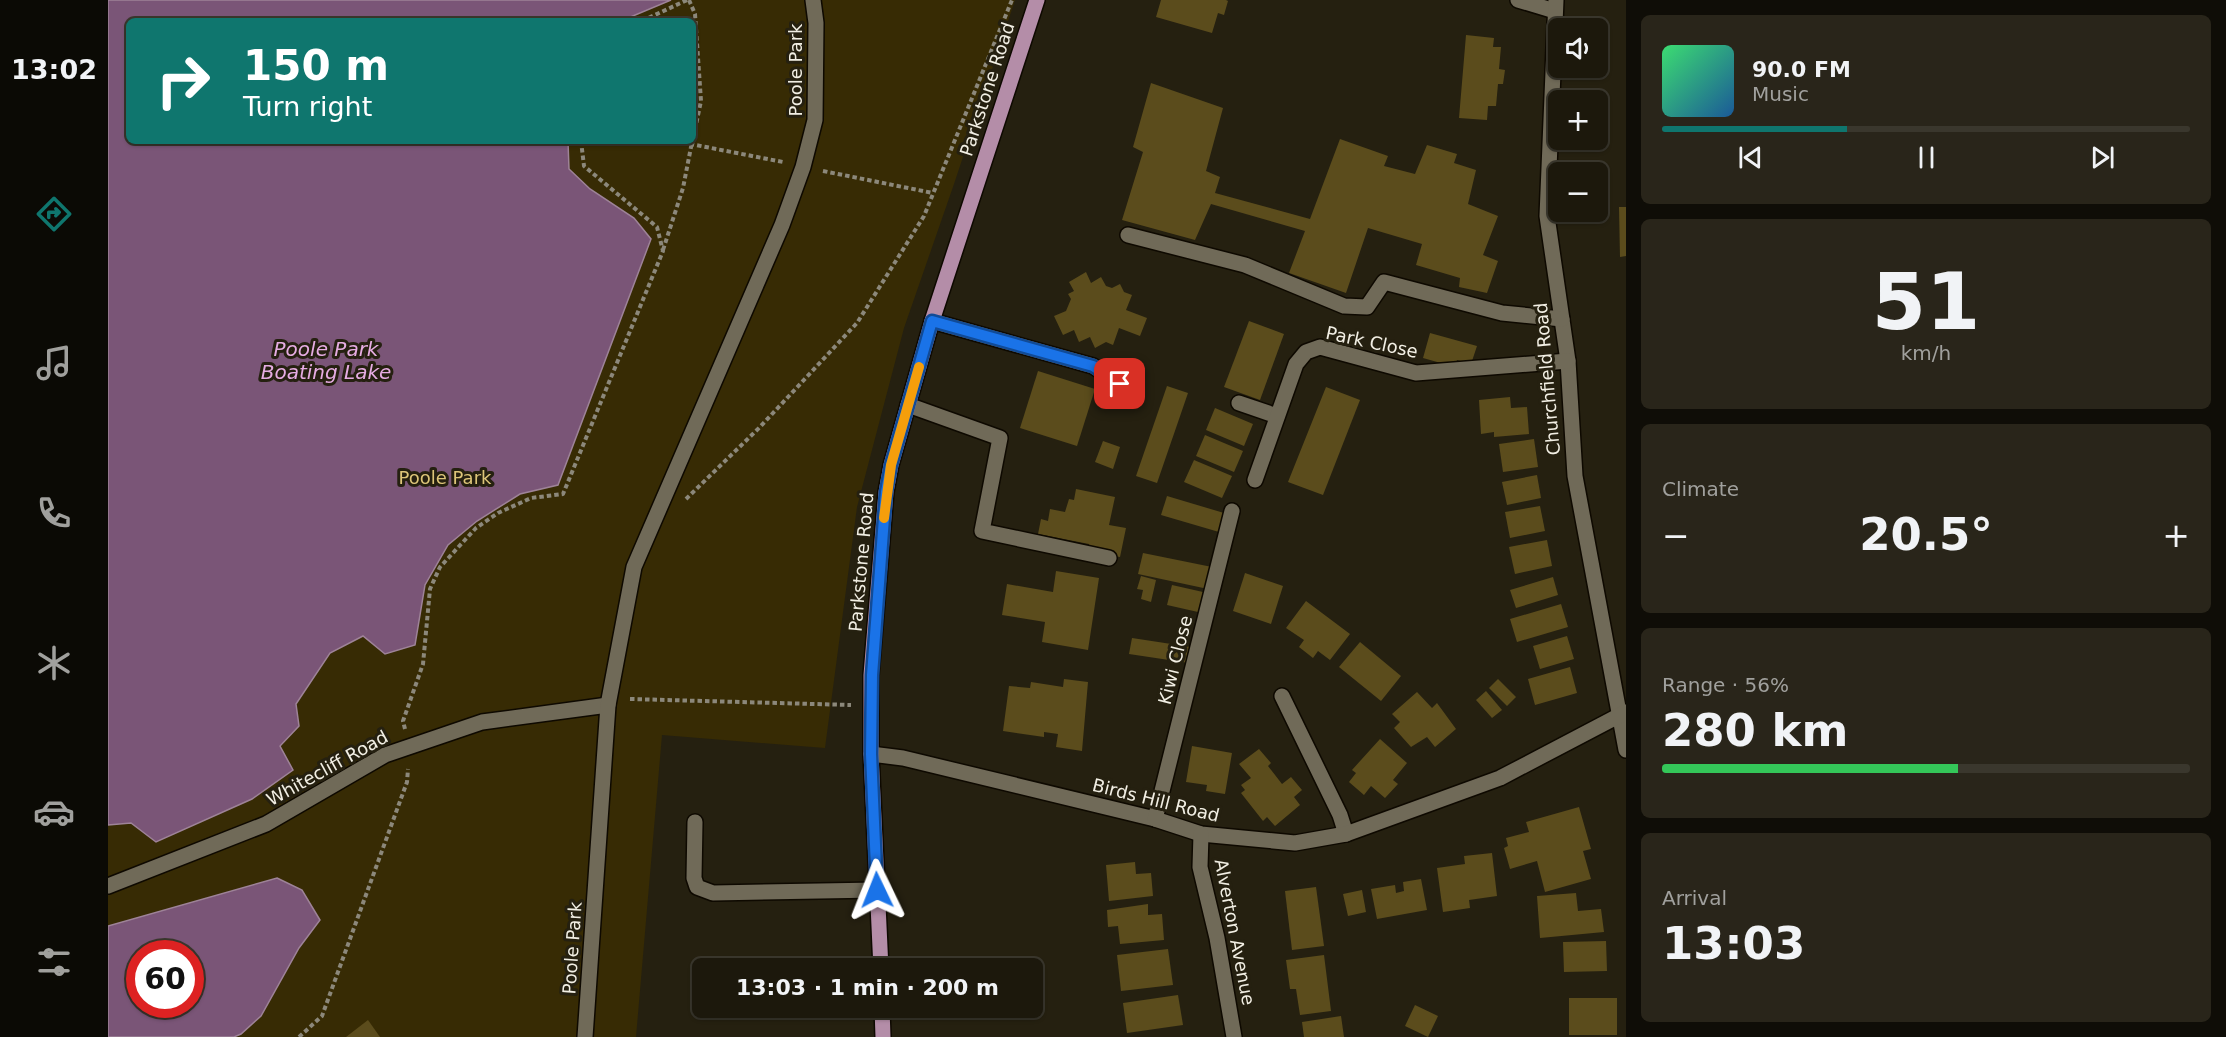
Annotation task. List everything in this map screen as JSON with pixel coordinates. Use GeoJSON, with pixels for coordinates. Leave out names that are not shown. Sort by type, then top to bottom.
{"type":"FeatureCollection","features":[{"type":"Feature","properties":{"kind":"main road","name":"Parkstone Road"},"geometry":{"type":"LineString","coordinates":[[880,958],[871,754],[872,675],[886,492],[932,321],[1037,0]]}},
{"type":"Feature","properties":{"kind":"main road"},"geometry":{"type":"LineString","coordinates":[[882,1018],[883,1037]]}},
{"type":"Feature","properties":{"kind":"street","name":"Poole Park"},"geometry":{"type":"LineString","coordinates":[[585,1037],[608,705],[634,567],[782,225],[803,166],[815,120],[816,23],[813,0]]}},
{"type":"Feature","properties":{"kind":"street"},"geometry":{"type":"LineString","coordinates":[[1518,0],[1555,6]]}},
{"type":"Feature","properties":{"kind":"street","name":"Churchfield Road"},"geometry":{"type":"LineString","coordinates":[[1555,6],[1547,216],[1568,361],[1575,476],[1623,713],[1626,750]]}},
{"type":"Feature","properties":{"kind":"street"},"geometry":{"type":"LineString","coordinates":[[1128,235],[1245,265],[1344,306],[1367,307],[1384,282],[1502,313],[1562,319]]}},
{"type":"Feature","properties":{"kind":"street"},"geometry":{"type":"LineString","coordinates":[[932,321],[1093,366],[1120,384]]}},
{"type":"Feature","properties":{"kind":"street","name":"Park Close"},"geometry":{"type":"LineString","coordinates":[[1255,480],[1296,364],[1306,352],[1320,347],[1416,373],[1568,361]]}},
{"type":"Feature","properties":{"kind":"street"},"geometry":{"type":"LineString","coordinates":[[1239,403],[1277,416]]}},
{"type":"Feature","properties":{"kind":"street"},"geometry":{"type":"LineString","coordinates":[[908,405],[1000,438],[982,531],[1109,558]]}},
{"type":"Feature","properties":{"kind":"street","name":"Kiwi Close"},"geometry":{"type":"LineString","coordinates":[[1155,819],[1232,511]]}},
{"type":"Feature","properties":{"kind":"street"},"geometry":{"type":"LineString","coordinates":[[1282,696],[1340,815],[1346,834]]}},
{"type":"Feature","properties":{"kind":"street","name":"Whitecliff Road"},"geometry":{"type":"LineString","coordinates":[[108,886],[266,824],[384,755],[482,722],[608,705]]}},
{"type":"Feature","properties":{"kind":"street","name":"Birds Hill Road"},"geometry":{"type":"LineString","coordinates":[[871,754],[903,758],[1155,819],[1201,834],[1295,843],[1346,834],[1500,778],[1623,713]]}},
{"type":"Feature","properties":{"kind":"street"},"geometry":{"type":"LineString","coordinates":[[695,822],[694,878],[697,887],[703,891],[713,893],[877,890]]}},
{"type":"Feature","properties":{"kind":"street","name":"Alverton Avenue"},"geometry":{"type":"LineString","coordinates":[[1201,834],[1200,867],[1217,938],[1234,1037]]}},
{"type":"Feature","properties":{"kind":"path"},"geometry":{"type":"LineString","coordinates":[[649,18],[688,0],[695,18]]}},
{"type":"Feature","properties":{"kind":"path"},"geometry":{"type":"LineString","coordinates":[[678,507],[760,427],[857,323],[924,216],[1012,0]]}},
{"type":"Feature","properties":{"kind":"path"},"geometry":{"type":"LineString","coordinates":[[696,31],[700,101],[696,124]]}},
{"type":"Feature","properties":{"kind":"path"},"geometry":{"type":"LineString","coordinates":[[696,142],[933,194]]}},
{"type":"Feature","properties":{"kind":"path"},"geometry":{"type":"LineString","coordinates":[[581,144],[584,166],[657,226],[663,251]]}},
{"type":"Feature","properties":{"kind":"path"},"geometry":{"type":"LineString","coordinates":[[299,1037],[322,1016],[407,782],[409,747],[403,721],[423,664],[430,589],[440,567],[476,528],[498,513],[531,498],[563,494],[663,251],[683,188],[692,144]]}},
{"type":"Feature","properties":{"kind":"path"},"geometry":{"type":"LineString","coordinates":[[608,705],[630,699],[854,705]]}},
{"type":"Feature","properties":{"kind":"green space","name":"Poole Park"},"geometry":{"type":"Polygon","coordinates":[[[108,0],[1015,0],[904,328],[857,507],[825,748],[662,735],[636,1037],[108,1037],[108,0]]]}},
{"type":"Feature","properties":{"kind":"water","name":"Poole Park Boating Lake"},"geometry":{"type":"Polygon","coordinates":[[[108,0],[671,0],[628,18],[126,18],[126,144],[568,144],[569,169],[590,189],[634,218],[651,239],[558,485],[520,494],[477,521],[448,545],[425,585],[415,645],[385,654],[363,636],[330,653],[296,704],[299,726],[280,746],[293,770],[252,799],[156,842],[131,823],[108,825],[108,0]]]}},
{"type":"Feature","properties":{"kind":"water"},"geometry":{"type":"Polygon","coordinates":[[[277,878],[302,890],[320,920],[299,948],[261,1016],[241,1034],[234,1037],[108,1037],[108,926],[277,878]]]}},
{"type":"Feature","properties":{"kind":"building"},"geometry":{"type":"Polygon","coordinates":[[[1161,0],[1228,1],[1224,15],[1218,13],[1212,33],[1156,17],[1161,0]]]}},
{"type":"Feature","properties":{"kind":"building"},"geometry":{"type":"Polygon","coordinates":[[[1466,35],[1494,38],[1493,47],[1501,47],[1499,69],[1505,70],[1503,84],[1498,84],[1496,106],[1488,106],[1487,120],[1459,118],[1466,35]]]}},
{"type":"Feature","properties":{"kind":"building"},"geometry":{"type":"Polygon","coordinates":[[[1151,83],[1223,108],[1206,171],[1220,177],[1215,193],[1310,219],[1340,139],[1388,156],[1384,166],[1415,174],[1427,145],[1457,154],[1454,163],[1476,170],[1468,204],[1498,216],[1483,255],[1498,261],[1487,293],[1459,287],[1460,278],[1416,265],[1422,244],[1368,228],[1346,293],[1289,273],[1305,231],[1211,204],[1195,240],[1122,220],[1143,152],[1133,147],[1151,83]]]}},
{"type":"Feature","properties":{"kind":"building"},"geometry":{"type":"Polygon","coordinates":[[[1619,207],[1626,207],[1626,256],[1620,257],[1619,207]]]}},
{"type":"Feature","properties":{"kind":"building"},"geometry":{"type":"Polygon","coordinates":[[[1086,272],[1091,283],[1101,277],[1106,286],[1112,288],[1120,284],[1124,292],[1132,295],[1126,310],[1147,318],[1140,336],[1119,328],[1113,345],[1106,342],[1095,348],[1090,337],[1079,342],[1074,330],[1063,335],[1054,316],[1066,311],[1071,299],[1068,294],[1074,291],[1069,282],[1086,272]]]}},
{"type":"Feature","properties":{"kind":"building"},"geometry":{"type":"Polygon","coordinates":[[[1249,321],[1284,334],[1260,400],[1224,387],[1249,321]]]}},
{"type":"Feature","properties":{"kind":"building"},"geometry":{"type":"Polygon","coordinates":[[[1430,333],[1477,346],[1471,364],[1457,360],[1455,367],[1423,358],[1430,333]]]}},
{"type":"Feature","properties":{"kind":"building"},"geometry":{"type":"Polygon","coordinates":[[[1038,371],[1095,389],[1077,446],[1020,428],[1038,371]]]}},
{"type":"Feature","properties":{"kind":"building"},"geometry":{"type":"Polygon","coordinates":[[[1167,386],[1188,393],[1157,483],[1136,476],[1167,386]]]}},
{"type":"Feature","properties":{"kind":"building"},"geometry":{"type":"Polygon","coordinates":[[[1326,387],[1360,400],[1323,495],[1288,482],[1326,387]]]}},
{"type":"Feature","properties":{"kind":"building"},"geometry":{"type":"Polygon","coordinates":[[[1510,397],[1511,408],[1527,407],[1529,434],[1494,437],[1494,432],[1481,434],[1479,400],[1510,397]]]}},
{"type":"Feature","properties":{"kind":"building"},"geometry":{"type":"Polygon","coordinates":[[[1215,408],[1253,424],[1244,446],[1206,430],[1215,408]]]}},
{"type":"Feature","properties":{"kind":"building"},"geometry":{"type":"Polygon","coordinates":[[[1205,435],[1243,451],[1234,472],[1196,456],[1205,435]]]}},
{"type":"Feature","properties":{"kind":"building"},"geometry":{"type":"Polygon","coordinates":[[[1534,439],[1538,467],[1503,472],[1499,444],[1534,439]]]}},
{"type":"Feature","properties":{"kind":"building"},"geometry":{"type":"Polygon","coordinates":[[[1103,441],[1120,447],[1113,469],[1095,462],[1103,441]]]}},
{"type":"Feature","properties":{"kind":"building"},"geometry":{"type":"Polygon","coordinates":[[[1194,460],[1232,476],[1222,498],[1184,482],[1194,460]]]}},
{"type":"Feature","properties":{"kind":"building"},"geometry":{"type":"Polygon","coordinates":[[[1537,475],[1541,498],[1507,505],[1502,482],[1537,475]]]}},
{"type":"Feature","properties":{"kind":"building"},"geometry":{"type":"Polygon","coordinates":[[[1076,489],[1115,497],[1109,525],[1126,528],[1120,557],[1088,551],[1089,544],[1038,534],[1041,519],[1048,521],[1050,509],[1065,512],[1069,499],[1074,500],[1076,489]]]}},
{"type":"Feature","properties":{"kind":"building"},"geometry":{"type":"Polygon","coordinates":[[[1167,496],[1224,513],[1219,532],[1161,515],[1167,496]]]}},
{"type":"Feature","properties":{"kind":"building"},"geometry":{"type":"Polygon","coordinates":[[[1540,506],[1545,531],[1510,538],[1505,512],[1540,506]]]}},
{"type":"Feature","properties":{"kind":"building"},"geometry":{"type":"Polygon","coordinates":[[[1547,540],[1552,566],[1515,574],[1509,547],[1547,540]]]}},
{"type":"Feature","properties":{"kind":"building"},"geometry":{"type":"Polygon","coordinates":[[[1143,553],[1212,567],[1208,589],[1138,574],[1143,553]]]}},
{"type":"Feature","properties":{"kind":"building"},"geometry":{"type":"Polygon","coordinates":[[[1056,571],[1099,578],[1088,650],[1042,642],[1045,622],[1002,615],[1007,584],[1053,592],[1056,571]]]}},
{"type":"Feature","properties":{"kind":"building"},"geometry":{"type":"Polygon","coordinates":[[[1245,573],[1283,586],[1271,624],[1233,611],[1245,573]]]}},
{"type":"Feature","properties":{"kind":"building"},"geometry":{"type":"Polygon","coordinates":[[[1141,576],[1156,580],[1151,602],[1141,599],[1143,590],[1137,589],[1141,576]]]}},
{"type":"Feature","properties":{"kind":"building"},"geometry":{"type":"Polygon","coordinates":[[[1553,577],[1558,595],[1516,608],[1510,590],[1553,577]]]}},
{"type":"Feature","properties":{"kind":"building"},"geometry":{"type":"Polygon","coordinates":[[[1172,585],[1203,592],[1198,612],[1167,605],[1172,585]]]}},
{"type":"Feature","properties":{"kind":"building"},"geometry":{"type":"Polygon","coordinates":[[[1306,601],[1350,634],[1330,660],[1318,651],[1313,658],[1299,647],[1304,640],[1286,628],[1306,601]]]}},
{"type":"Feature","properties":{"kind":"building"},"geometry":{"type":"Polygon","coordinates":[[[1561,604],[1568,627],[1517,642],[1510,619],[1561,604]]]}},
{"type":"Feature","properties":{"kind":"building"},"geometry":{"type":"Polygon","coordinates":[[[1567,636],[1574,659],[1540,669],[1533,646],[1567,636]]]}},
{"type":"Feature","properties":{"kind":"building"},"geometry":{"type":"Polygon","coordinates":[[[1132,638],[1191,647],[1189,663],[1129,654],[1132,638]]]}},
{"type":"Feature","properties":{"kind":"building"},"geometry":{"type":"Polygon","coordinates":[[[1360,642],[1401,676],[1381,701],[1339,667],[1360,642]]]}},
{"type":"Feature","properties":{"kind":"building"},"geometry":{"type":"Polygon","coordinates":[[[1570,667],[1577,693],[1535,705],[1528,679],[1570,667]]]}},
{"type":"Feature","properties":{"kind":"building"},"geometry":{"type":"Polygon","coordinates":[[[1064,679],[1088,682],[1082,751],[1056,747],[1058,734],[1044,732],[1044,737],[1003,731],[1009,686],[1030,688],[1031,682],[1063,687],[1064,679]]]}},
{"type":"Feature","properties":{"kind":"building"},"geometry":{"type":"Polygon","coordinates":[[[1498,679],[1516,697],[1507,706],[1489,688],[1498,679]]]}},
{"type":"Feature","properties":{"kind":"building"},"geometry":{"type":"Polygon","coordinates":[[[1486,691],[1502,710],[1492,718],[1476,700],[1486,691]]]}},
{"type":"Feature","properties":{"kind":"building"},"geometry":{"type":"Polygon","coordinates":[[[1417,692],[1432,708],[1437,703],[1456,729],[1435,747],[1427,737],[1411,747],[1394,728],[1400,722],[1392,714],[1417,692]]]}},
{"type":"Feature","properties":{"kind":"building"},"geometry":{"type":"Polygon","coordinates":[[[1380,739],[1407,763],[1393,780],[1398,784],[1385,798],[1371,786],[1364,795],[1349,782],[1356,773],[1352,770],[1380,739]]]}},
{"type":"Feature","properties":{"kind":"building"},"geometry":{"type":"Polygon","coordinates":[[[1192,746],[1232,753],[1225,794],[1206,791],[1207,785],[1186,782],[1192,746]]]}},
{"type":"Feature","properties":{"kind":"building"},"geometry":{"type":"Polygon","coordinates":[[[1259,749],[1271,763],[1268,766],[1282,784],[1291,777],[1302,790],[1294,797],[1300,805],[1275,826],[1267,817],[1263,821],[1241,793],[1245,790],[1241,785],[1251,778],[1239,764],[1259,749]]]}},
{"type":"Feature","properties":{"kind":"building"},"geometry":{"type":"Polygon","coordinates":[[[1579,807],[1591,849],[1583,851],[1591,879],[1545,892],[1537,861],[1510,869],[1504,848],[1508,846],[1506,838],[1529,832],[1526,822],[1579,807]]]}},
{"type":"Feature","properties":{"kind":"building"},"geometry":{"type":"Polygon","coordinates":[[[1492,853],[1497,896],[1469,900],[1470,908],[1443,912],[1437,868],[1465,864],[1464,856],[1492,853]]]}},
{"type":"Feature","properties":{"kind":"building"},"geometry":{"type":"Polygon","coordinates":[[[1135,862],[1136,874],[1151,873],[1153,896],[1109,901],[1106,865],[1135,862]]]}},
{"type":"Feature","properties":{"kind":"building"},"geometry":{"type":"Polygon","coordinates":[[[1421,879],[1427,910],[1377,919],[1371,889],[1395,885],[1396,893],[1404,891],[1403,882],[1421,879]]]}},
{"type":"Feature","properties":{"kind":"building"},"geometry":{"type":"Polygon","coordinates":[[[1316,887],[1324,946],[1292,950],[1285,891],[1316,887]]]}},
{"type":"Feature","properties":{"kind":"building"},"geometry":{"type":"Polygon","coordinates":[[[1362,890],[1366,912],[1348,916],[1343,894],[1362,890]]]}},
{"type":"Feature","properties":{"kind":"building"},"geometry":{"type":"Polygon","coordinates":[[[1576,893],[1578,911],[1601,909],[1604,932],[1540,938],[1537,896],[1576,893]]]}},
{"type":"Feature","properties":{"kind":"building"},"geometry":{"type":"Polygon","coordinates":[[[1148,904],[1148,915],[1162,914],[1164,940],[1120,944],[1118,926],[1108,927],[1107,910],[1148,904]]]}},
{"type":"Feature","properties":{"kind":"building"},"geometry":{"type":"Polygon","coordinates":[[[1606,941],[1607,971],[1564,972],[1563,942],[1606,941]]]}},
{"type":"Feature","properties":{"kind":"building"},"geometry":{"type":"Polygon","coordinates":[[[1168,949],[1173,985],[1121,991],[1117,955],[1168,949]]]}},
{"type":"Feature","properties":{"kind":"building"},"geometry":{"type":"Polygon","coordinates":[[[1324,955],[1331,1011],[1300,1015],[1296,989],[1290,989],[1286,960],[1324,955]]]}},
{"type":"Feature","properties":{"kind":"building"},"geometry":{"type":"Polygon","coordinates":[[[1178,995],[1183,1025],[1127,1033],[1123,1003],[1178,995]]]}},
{"type":"Feature","properties":{"kind":"building"},"geometry":{"type":"Polygon","coordinates":[[[1569,998],[1617,998],[1617,1035],[1569,1035],[1569,998]]]}},
{"type":"Feature","properties":{"kind":"building"},"geometry":{"type":"Polygon","coordinates":[[[1415,1005],[1438,1016],[1428,1037],[1405,1026],[1415,1005]]]}},
{"type":"Feature","properties":{"kind":"building"},"geometry":{"type":"Polygon","coordinates":[[[1341,1016],[1344,1037],[1304,1037],[1302,1022],[1341,1016]]]}},
{"type":"Feature","properties":{"kind":"building"},"geometry":{"type":"Polygon","coordinates":[[[368,1020],[380,1037],[346,1037],[368,1020]]]}},
{"type":"Feature","properties":{"kind":"slow traffic"},"geometry":{"type":"LineString","coordinates":[[884,518],[891,465],[919,367]]}},
{"type":"Feature","properties":{"kind":"route"},"geometry":{"type":"LineString","coordinates":[[877,890],[871,754],[872,675],[886,492],[891,465],[932,321],[1093,366],[1103,370],[1120,384]]}}]}
